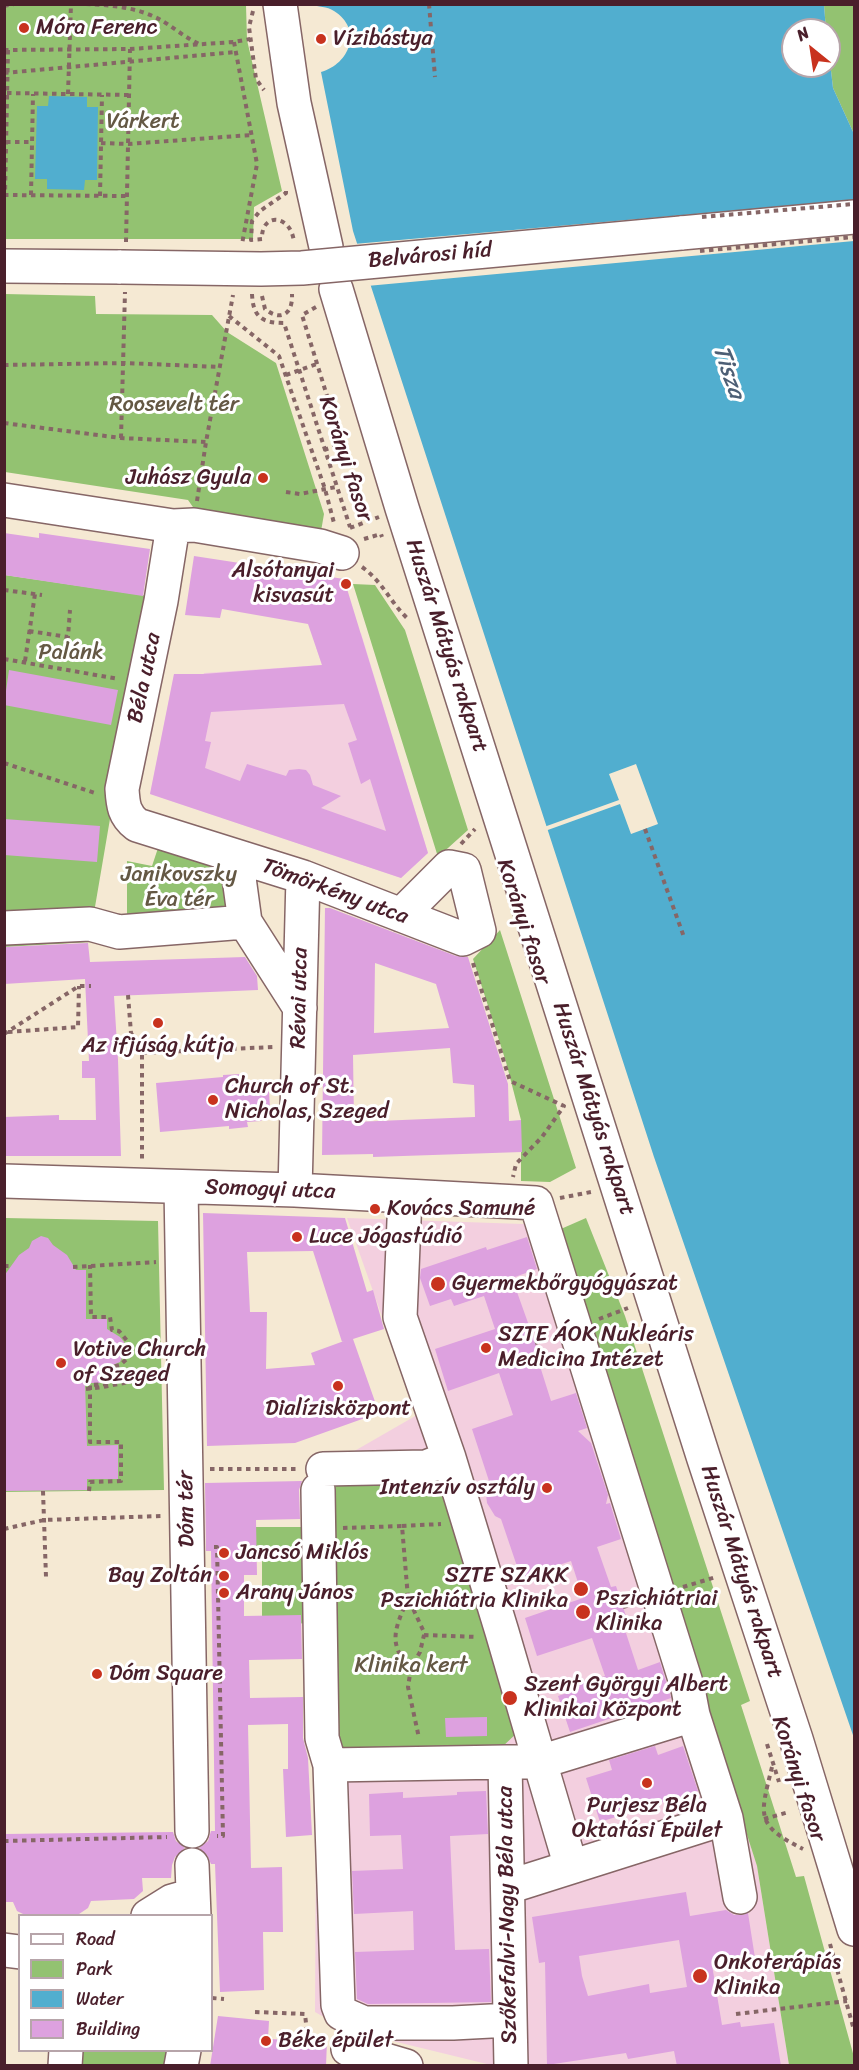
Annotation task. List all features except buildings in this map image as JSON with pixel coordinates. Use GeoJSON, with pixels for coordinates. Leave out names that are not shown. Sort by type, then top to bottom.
{"type":"FeatureCollection","features":[{"type":"Feature","properties":{"kind":"street"},"geometry":{"type":"LineString","coordinates":[[280,4],[294,103],[326,247]]}},
{"type":"Feature","properties":{"kind":"street","name":"Belvárosi híd"},"geometry":{"type":"LineString","coordinates":[[4,266],[302,268],[855,217]]}},
{"type":"Feature","properties":{"kind":"street","name":"Huszár Mátyás rakpart"},"geometry":{"type":"LineString","coordinates":[[337,291],[424,576],[704,1459],[796,1739],[841,1932]]}},
{"type":"Feature","properties":{"kind":"street"},"geometry":{"type":"LineString","coordinates":[[4,500],[173,526],[194,525],[320,546],[350,539]]}},
{"type":"Feature","properties":{"kind":"street","name":"Béla utca"},"geometry":{"type":"LineString","coordinates":[[137,825],[128,818],[122,789],[161,601],[173,526]]}},
{"type":"Feature","properties":{"kind":"street","name":"Tömörkény utca"},"geometry":{"type":"LineString","coordinates":[[137,825],[303,878],[401,915],[468,950]]}},
{"type":"Feature","properties":{"kind":"street"},"geometry":{"type":"LineString","coordinates":[[236,856],[245,922],[300,1008]]}},
{"type":"Feature","properties":{"kind":"street"},"geometry":{"type":"LineString","coordinates":[[401,915],[449,867],[464,870],[479,931],[468,950]]}},
{"type":"Feature","properties":{"kind":"street","name":"Révai utca"},"geometry":{"type":"LineString","coordinates":[[295,1190],[303,878]]}},
{"type":"Feature","properties":{"kind":"street"},"geometry":{"type":"LineString","coordinates":[[4,928],[90,924],[118,932],[245,922]]}},
{"type":"Feature","properties":{"kind":"street","name":"Somogyi utca"},"geometry":{"type":"LineString","coordinates":[[4,1181],[295,1190],[522,1202]]}},
{"type":"Feature","properties":{"kind":"street","name":"Dóm tér"},"geometry":{"type":"LineString","coordinates":[[181,1187],[192,1831]]}},
{"type":"Feature","properties":{"kind":"street","name":"Szőkefalvi-Nagy Béla utca"},"geometry":{"type":"LineString","coordinates":[[405,1197],[400,1317],[449,1458],[571,1867]]}},
{"type":"Feature","properties":{"kind":"street"},"geometry":{"type":"LineString","coordinates":[[522,1202],[574,1329],[685,1678],[693,1714],[726,1818],[740,1897]]}},
{"type":"Feature","properties":{"kind":"street"},"geometry":{"type":"LineString","coordinates":[[449,1458],[426,1467],[313,1476],[319,1529],[322,1738],[330,1765],[338,2005],[341,2013],[364,2023],[453,2023],[510,2020]]}},
{"type":"Feature","properties":{"kind":"street"},"geometry":{"type":"LineString","coordinates":[[540,1762],[693,1714]]}},
{"type":"Feature","properties":{"kind":"street"},"geometry":{"type":"LineString","coordinates":[[330,1765],[505,1762]]}},
{"type":"Feature","properties":{"kind":"street","name":"Szőkefalvi-Nagy Béla utca"},"geometry":{"type":"LineString","coordinates":[[511,2066],[505,1762],[540,1762]]}},
{"type":"Feature","properties":{"kind":"street"},"geometry":{"type":"LineString","coordinates":[[508,1887],[726,1818]]}},
{"type":"Feature","properties":{"kind":"street"},"geometry":{"type":"LineString","coordinates":[[151,1914],[172,1901],[193,1892]]}},
{"type":"Feature","properties":{"kind":"street"},"geometry":{"type":"LineString","coordinates":[[348,2049],[406,2066]]}},
{"type":"Feature","properties":{"kind":"path"},"geometry":{"type":"LineString","coordinates":[[4,6],[14,4]]}},
{"type":"Feature","properties":{"kind":"path"},"geometry":{"type":"LineString","coordinates":[[68,94],[71,4]]}},
{"type":"Feature","properties":{"kind":"path"},"geometry":{"type":"LineString","coordinates":[[86,4],[129,8],[144,13],[200,44]]}},
{"type":"Feature","properties":{"kind":"path"},"geometry":{"type":"LineString","coordinates":[[252,4],[253,13],[249,27],[256,79],[267,94]]}},
{"type":"Feature","properties":{"kind":"path"},"geometry":{"type":"LineString","coordinates":[[429,4],[435,77]]}},
{"type":"Feature","properties":{"kind":"path"},"geometry":{"type":"LineString","coordinates":[[127,196],[5,195],[6,50],[130,50],[250,39]]}},
{"type":"Feature","properties":{"kind":"path"},"geometry":{"type":"LineString","coordinates":[[6,73],[236,52]]}},
{"type":"Feature","properties":{"kind":"path"},"geometry":{"type":"LineString","coordinates":[[7,93],[129,95]]}},
{"type":"Feature","properties":{"kind":"path"},"geometry":{"type":"LineString","coordinates":[[31,195],[33,94]]}},
{"type":"Feature","properties":{"kind":"path"},"geometry":{"type":"LineString","coordinates":[[100,196],[102,95]]}},
{"type":"Feature","properties":{"kind":"path"},"geometry":{"type":"LineString","coordinates":[[101,143],[128,144],[251,135]]}},
{"type":"Feature","properties":{"kind":"path"},"geometry":{"type":"LineString","coordinates":[[6,142],[32,142]]}},
{"type":"Feature","properties":{"kind":"path"},"geometry":{"type":"LineString","coordinates":[[284,182],[286,193],[260,211],[252,221],[251,240],[262,239],[261,230],[273,220],[289,225],[294,243]]}},
{"type":"Feature","properties":{"kind":"path"},"geometry":{"type":"LineString","coordinates":[[246,222],[252,221]]}},
{"type":"Feature","properties":{"kind":"path"},"geometry":{"type":"LineString","coordinates":[[262,290],[265,309],[272,315],[281,316],[289,311],[293,302],[292,287]]}},
{"type":"Feature","properties":{"kind":"path","name":"Korányi fasor"},"geometry":{"type":"LineString","coordinates":[[252,291],[253,309],[261,318],[272,323],[284,323],[336,487],[350,539],[381,534],[385,545]]}},
{"type":"Feature","properties":{"kind":"path"},"geometry":{"type":"LineString","coordinates":[[337,291],[302,315],[366,522]]}},
{"type":"Feature","properties":{"kind":"path"},"geometry":{"type":"LineString","coordinates":[[229,316],[279,356],[325,489],[350,539],[400,612],[411,621],[407,611]]}},
{"type":"Feature","properties":{"kind":"path"},"geometry":{"type":"LineString","coordinates":[[4,365],[124,363],[220,367]]}},
{"type":"Feature","properties":{"kind":"path"},"geometry":{"type":"LineString","coordinates":[[285,375],[317,364]]}},
{"type":"Feature","properties":{"kind":"path"},"geometry":{"type":"LineString","coordinates":[[4,423],[121,438],[206,442]]}},
{"type":"Feature","properties":{"kind":"path"},"geometry":{"type":"LineString","coordinates":[[324,450],[341,444]]}},
{"type":"Feature","properties":{"kind":"path"},"geometry":{"type":"LineString","coordinates":[[286,492],[300,494],[336,487]]}},
{"type":"Feature","properties":{"kind":"path"},"geometry":{"type":"LineString","coordinates":[[350,539],[366,522],[379,517]]}},
{"type":"Feature","properties":{"kind":"path"},"geometry":{"type":"LineString","coordinates":[[4,590],[42,595]]}},
{"type":"Feature","properties":{"kind":"path"},"geometry":{"type":"LineString","coordinates":[[25,662],[35,594]]}},
{"type":"Feature","properties":{"kind":"path"},"geometry":{"type":"LineString","coordinates":[[29,631],[68,637],[70,610]]}},
{"type":"Feature","properties":{"kind":"path"},"geometry":{"type":"LineString","coordinates":[[4,658],[119,679]]}},
{"type":"Feature","properties":{"kind":"path"},"geometry":{"type":"LineString","coordinates":[[4,763],[100,795]]}},
{"type":"Feature","properties":{"kind":"path","name":"Korányi fasor"},"geometry":{"type":"LineString","coordinates":[[473,818],[477,836]]}},
{"type":"Feature","properties":{"kind":"path"},"geometry":{"type":"LineString","coordinates":[[645,829],[684,937]]}},
{"type":"Feature","properties":{"kind":"path"},"geometry":{"type":"LineString","coordinates":[[468,950],[510,1081],[564,1106]]}},
{"type":"Feature","properties":{"kind":"path"},"geometry":{"type":"LineString","coordinates":[[6,1033],[79,987],[91,986]]}},
{"type":"Feature","properties":{"kind":"path"},"geometry":{"type":"LineString","coordinates":[[6,1033],[78,1027],[79,987]]}},
{"type":"Feature","properties":{"kind":"path"},"geometry":{"type":"LineString","coordinates":[[128,995],[131,1033],[142,1053],[142,1185]]}},
{"type":"Feature","properties":{"kind":"path"},"geometry":{"type":"LineString","coordinates":[[142,1053],[300,1046]]}},
{"type":"Feature","properties":{"kind":"path"},"geometry":{"type":"LineString","coordinates":[[561,1095],[567,1117]]}},
{"type":"Feature","properties":{"kind":"path"},"geometry":{"type":"LineString","coordinates":[[522,1202],[516,1164],[542,1137],[564,1106]]}},
{"type":"Feature","properties":{"kind":"path"},"geometry":{"type":"LineString","coordinates":[[587,1181],[594,1202]]}},
{"type":"Feature","properties":{"kind":"path"},"geometry":{"type":"LineString","coordinates":[[73,1267],[141,1263]]}},
{"type":"Feature","properties":{"kind":"path"},"geometry":{"type":"LineString","coordinates":[[89,1491],[90,1482],[121,1481],[121,1442],[90,1442],[88,1389],[90,1385],[108,1384],[109,1368],[120,1365],[130,1356],[129,1343],[119,1331],[112,1330],[110,1317],[91,1317],[90,1265]]}},
{"type":"Feature","properties":{"kind":"path"},"geometry":{"type":"LineString","coordinates":[[4,1266],[10,1266]]}},
{"type":"Feature","properties":{"kind":"path"},"geometry":{"type":"LineString","coordinates":[[629,1308],[632,1318]]}},
{"type":"Feature","properties":{"kind":"path"},"geometry":{"type":"LineString","coordinates":[[88,1389],[145,1379]]}},
{"type":"Feature","properties":{"kind":"path"},"geometry":{"type":"LineString","coordinates":[[186,1469],[313,1476]]}},
{"type":"Feature","properties":{"kind":"path"},"geometry":{"type":"LineString","coordinates":[[43,1491],[46,1577]]}},
{"type":"Feature","properties":{"kind":"path"},"geometry":{"type":"LineString","coordinates":[[4,1529],[44,1520],[138,1516]]}},
{"type":"Feature","properties":{"kind":"path"},"geometry":{"type":"LineString","coordinates":[[319,1529],[468,1522]]}},
{"type":"Feature","properties":{"kind":"path"},"geometry":{"type":"LineString","coordinates":[[402,1526],[408,1598],[424,1635],[420,1652],[411,1668],[408,1687],[425,1764]]}},
{"type":"Feature","properties":{"kind":"path"},"geometry":{"type":"LineString","coordinates":[[718,1576],[721,1587]]}},
{"type":"Feature","properties":{"kind":"path"},"geometry":{"type":"LineString","coordinates":[[408,1598],[398,1623],[394,1642],[400,1657],[411,1668]]}},
{"type":"Feature","properties":{"kind":"path"},"geometry":{"type":"LineString","coordinates":[[424,1635],[481,1637]]}},
{"type":"Feature","properties":{"kind":"path","name":"Korányi fasor"},"geometry":{"type":"LineString","coordinates":[[767,1744],[779,1784]]}},
{"type":"Feature","properties":{"kind":"path"},"geometry":{"type":"LineString","coordinates":[[772,1766],[765,1797],[764,1819],[789,1812]]}},
{"type":"Feature","properties":{"kind":"path","name":"Korányi fasor"},"geometry":{"type":"LineString","coordinates":[[786,1803],[793,1822]]}},
{"type":"Feature","properties":{"kind":"path","name":"Korányi fasor"},"geometry":{"type":"LineString","coordinates":[[764,1819],[772,1832],[803,1850],[800,1840]]}},
{"type":"Feature","properties":{"kind":"path"},"geometry":{"type":"LineString","coordinates":[[841,1932],[847,2001],[855,2030]]}},
{"type":"Feature","properties":{"kind":"path"},"geometry":{"type":"LineString","coordinates":[[213,1998],[224,1999]]}},
{"type":"Feature","properties":{"kind":"path"},"geometry":{"type":"LineString","coordinates":[[736,2014],[847,2001]]}},
{"type":"Feature","properties":{"kind":"path"},"geometry":{"type":"LineString","coordinates":[[255,2012],[305,2014],[308,2041]]}},
{"type":"Feature","properties":{"kind":"shaded area"},"geometry":{"type":"Polygon","coordinates":[[[361,633],[428,853],[401,878],[150,794],[174,674],[196,674],[202,680],[204,673],[322,665],[316,647],[361,633]]]}},
{"type":"Feature","properties":{"kind":"shaded area","name":"Szent Györgyi Albert Klinikai Központ"},"geometry":{"type":"Polygon","coordinates":[[[347,1218],[552,1225],[757,1866],[789,2065],[491,2065],[364,2034],[338,2025],[315,2012],[318,1472],[417,1415],[347,1218]]]}},
{"type":"Feature","properties":{"kind":"green space","name":"Várkert"},"geometry":{"type":"Polygon","coordinates":[[[5,5],[246,5],[247,40],[282,191],[254,207],[253,239],[5,239],[5,5]]]}},
{"type":"Feature","properties":{"kind":"green space"},"geometry":{"type":"Polygon","coordinates":[[[824,5],[854,5],[854,134],[833,88],[832,78],[841,78],[841,18],[825,18],[824,5]]]}},
{"type":"Feature","properties":{"kind":"green space","name":"Roosevelt tér"},"geometry":{"type":"Polygon","coordinates":[[[5,294],[95,296],[96,314],[212,315],[227,332],[276,363],[324,514],[320,537],[200,517],[188,500],[5,472],[5,294]]]}},
{"type":"Feature","properties":{"kind":"green space","name":"Palánk"},"geometry":{"type":"Polygon","coordinates":[[[5,575],[148,596],[89,942],[5,947],[5,575]]]}},
{"type":"Feature","properties":{"kind":"green space"},"geometry":{"type":"Polygon","coordinates":[[[353,584],[375,585],[405,630],[468,830],[438,857],[353,584]]]}},
{"type":"Feature","properties":{"kind":"green space","name":"Janikovszky Éva tér"},"geometry":{"type":"Polygon","coordinates":[[[159,845],[223,866],[231,911],[127,925],[127,861],[152,866],[159,845]]]}},
{"type":"Feature","properties":{"kind":"green space"},"geometry":{"type":"Polygon","coordinates":[[[500,930],[576,1168],[550,1182],[521,1181],[521,1120],[506,1062],[473,959],[500,930]]]}},
{"type":"Feature","properties":{"kind":"green space"},"geometry":{"type":"Polygon","coordinates":[[[5,1218],[158,1221],[164,1490],[5,1492],[5,1218]]]}},
{"type":"Feature","properties":{"kind":"green space"},"geometry":{"type":"Polygon","coordinates":[[[586,1218],[625,1316],[750,1701],[741,1705],[796,1877],[804,1876],[854,2057],[854,2065],[789,2065],[757,1866],[554,1232],[586,1218]]]}},
{"type":"Feature","properties":{"kind":"green space","name":"Klinika kert"},"geometry":{"type":"Polygon","coordinates":[[[438,1480],[519,1731],[501,1748],[344,1752],[331,1738],[323,1482],[438,1480]]]}},
{"type":"Feature","properties":{"kind":"green space"},"geometry":{"type":"Polygon","coordinates":[[[243,1527],[310,1527],[312,1623],[262,1625],[262,1550],[257,1547],[245,1547],[243,1527]]]}},
{"type":"Feature","properties":{"kind":"green space"},"geometry":{"type":"Polygon","coordinates":[[[74,2052],[176,2052],[173,2065],[72,2066],[74,2052]]]}},
{"type":"Feature","properties":{"kind":"water","name":"Tisza"},"geometry":{"type":"Polygon","coordinates":[[[312,5],[824,5],[825,18],[781,18],[781,78],[832,78],[833,88],[854,134],[854,1738],[654,1157],[353,231],[321,72],[331,68],[346,54],[350,36],[343,18],[326,7],[312,5]]]}},
{"type":"Feature","properties":{"kind":"water"},"geometry":{"type":"Polygon","coordinates":[[[49,96],[87,97],[87,107],[98,107],[97,180],[85,180],[84,190],[47,189],[47,179],[35,179],[37,106],[48,106],[49,96]]]}},
{"type":"Feature","properties":{"kind":"pier"},"geometry":{"type":"Polygon","coordinates":[[[854,200],[854,241],[367,286],[354,244],[854,200]]]}},
{"type":"Feature","properties":{"kind":"pier"},"geometry":{"type":"Polygon","coordinates":[[[636,764],[658,824],[631,834],[620,804],[545,831],[544,827],[619,800],[609,774],[636,764]]]}},
{"type":"Feature","properties":{"kind":"place","name":"Móra Ferenc"},"geometry":{"type":"Point","coordinates":[24,28]}},
{"type":"Feature","properties":{"kind":"place","name":"Vízibástya"},"geometry":{"type":"Point","coordinates":[321,39]}},
{"type":"Feature","properties":{"kind":"place","name":"Juhász Gyula"},"geometry":{"type":"Point","coordinates":[263,478]}},
{"type":"Feature","properties":{"kind":"place","name":"Alsótanyai kisvasút"},"geometry":{"type":"Point","coordinates":[346,584]}},
{"type":"Feature","properties":{"kind":"place","name":"Az ifjúság kútja"},"geometry":{"type":"Point","coordinates":[158,1023]}},
{"type":"Feature","properties":{"kind":"place","name":"Church of St. Nicholas, Szeged"},"geometry":{"type":"Point","coordinates":[213,1100]}},
{"type":"Feature","properties":{"kind":"place","name":"Kovács Samuné"},"geometry":{"type":"Point","coordinates":[375,1209]}},
{"type":"Feature","properties":{"kind":"place","name":"Luce Jógastúdió"},"geometry":{"type":"Point","coordinates":[297,1237]}},
{"type":"Feature","properties":{"kind":"place","name":"Gyermekbőrgyógyászat"},"geometry":{"type":"Point","coordinates":[438,1284]}},
{"type":"Feature","properties":{"kind":"place","name":"SZTE ÁOK Nukleáris Medicina Intézet"},"geometry":{"type":"Point","coordinates":[486,1348]}},
{"type":"Feature","properties":{"kind":"place","name":"Votive Church of Szeged"},"geometry":{"type":"Point","coordinates":[61,1363]}},
{"type":"Feature","properties":{"kind":"place","name":"Dialízisközpont"},"geometry":{"type":"Point","coordinates":[338,1386]}},
{"type":"Feature","properties":{"kind":"place","name":"Intenzív osztály"},"geometry":{"type":"Point","coordinates":[547,1488]}},
{"type":"Feature","properties":{"kind":"place","name":"Jancsó Miklós"},"geometry":{"type":"Point","coordinates":[224,1553]}},
{"type":"Feature","properties":{"kind":"place","name":"Bay Zoltán"},"geometry":{"type":"Point","coordinates":[224,1576]}},
{"type":"Feature","properties":{"kind":"place","name":"SZTE SZAKK Pszichiátria Klinika"},"geometry":{"type":"Point","coordinates":[581,1589]}},
{"type":"Feature","properties":{"kind":"place","name":"Arany János"},"geometry":{"type":"Point","coordinates":[224,1593]}},
{"type":"Feature","properties":{"kind":"place","name":"Pszichiátriai Klinika"},"geometry":{"type":"Point","coordinates":[583,1612]}},
{"type":"Feature","properties":{"kind":"place","name":"Dóm Square"},"geometry":{"type":"Point","coordinates":[97,1674]}},
{"type":"Feature","properties":{"kind":"place","name":"Szent Györgyi Albert Klinikai Központ"},"geometry":{"type":"Point","coordinates":[510,1698]}},
{"type":"Feature","properties":{"kind":"place","name":"Purjesz Béla Oktatási Épület"},"geometry":{"type":"Point","coordinates":[647,1783]}},
{"type":"Feature","properties":{"kind":"place","name":"Onkoterápiás Klinika"},"geometry":{"type":"Point","coordinates":[700,1976]}},
{"type":"Feature","properties":{"kind":"place","name":"Béke épület"},"geometry":{"type":"Point","coordinates":[266,2041]}}]}
